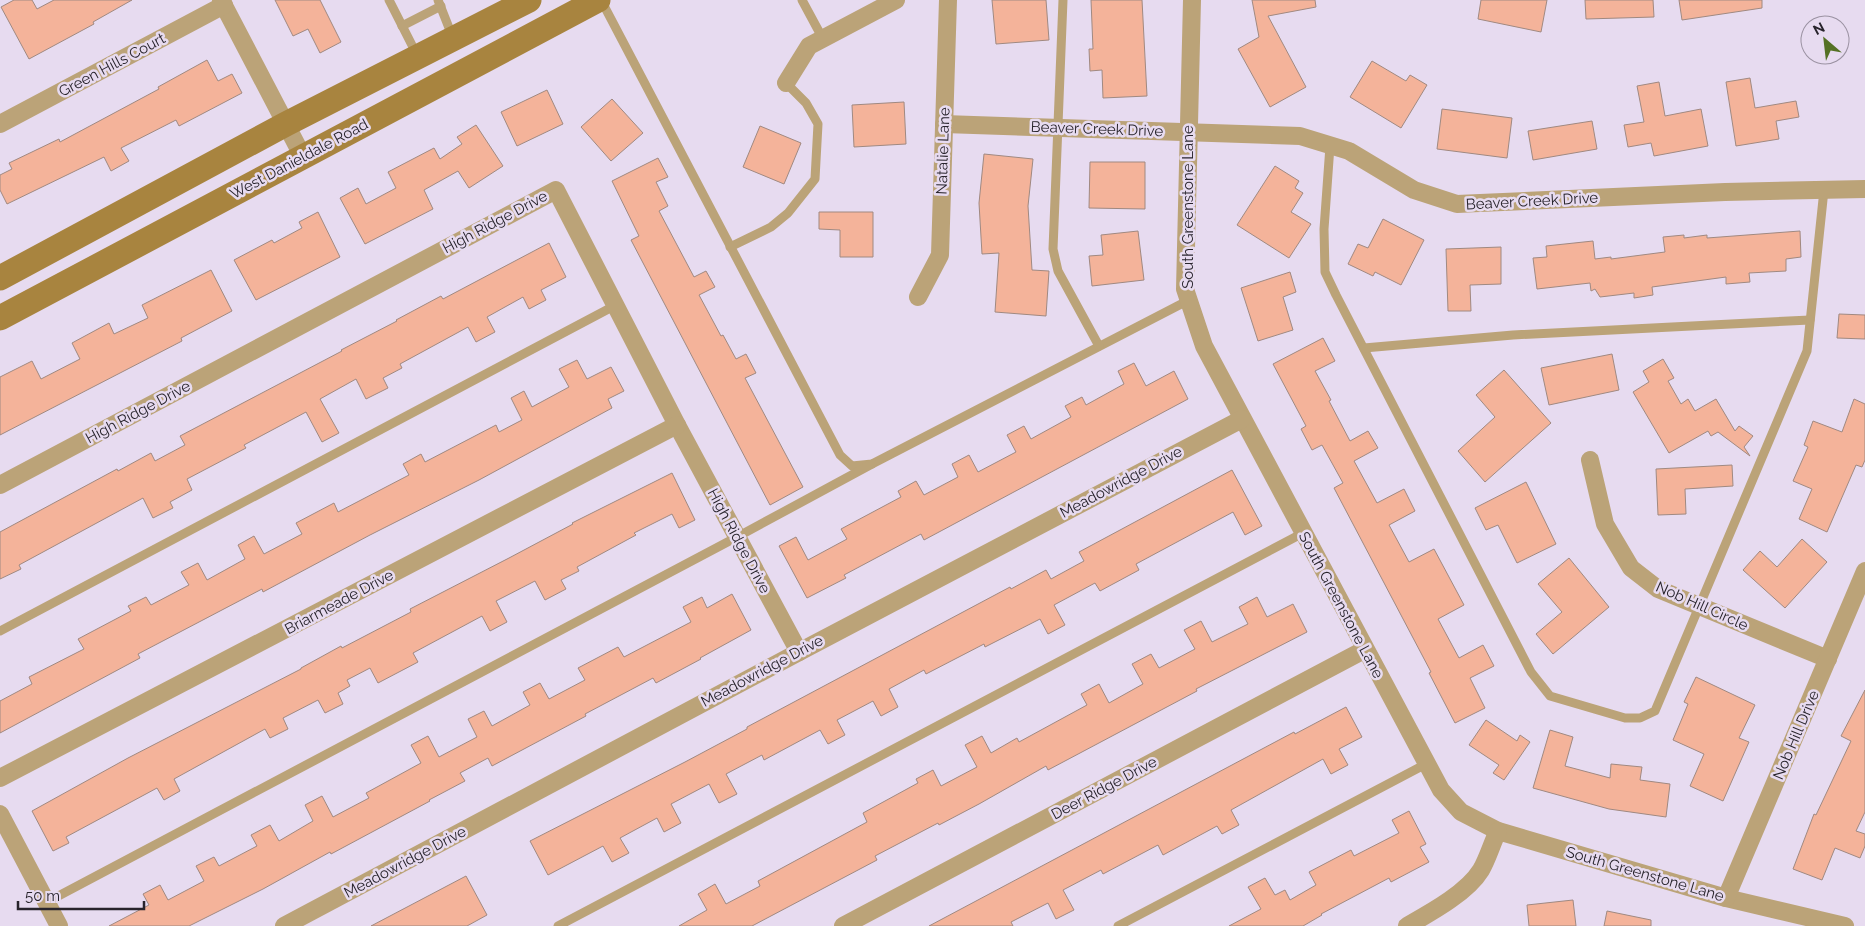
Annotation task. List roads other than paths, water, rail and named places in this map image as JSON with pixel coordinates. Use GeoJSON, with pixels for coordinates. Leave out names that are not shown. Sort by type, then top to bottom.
{"type":"FeatureCollection","features":[{"type":"Feature","properties":{"kind":"main road"},"geometry":{"type":"LineString","coordinates":[[0,278],[286,124],[529,0]]}},
{"type":"Feature","properties":{"kind":"main road","name":"West Danieldale Road"},"geometry":{"type":"LineString","coordinates":[[0,318],[599,0]]}},
{"type":"Feature","properties":{"kind":"main road"},"geometry":{"type":"LineString","coordinates":[[453,38],[468,69]]}},
{"type":"Feature","properties":{"kind":"street"},"geometry":{"type":"LineString","coordinates":[[786,83],[809,46],[896,0]]}},
{"type":"Feature","properties":{"kind":"street","name":"Natalie Lane"},"geometry":{"type":"LineString","coordinates":[[918,298],[940,255],[948,0]]}},
{"type":"Feature","properties":{"kind":"street","name":"South Greenstone Lane"},"geometry":{"type":"LineString","coordinates":[[1192,0],[1185,289],[1188,300],[1204,346],[1364,650],[1441,790],[1461,812],[1498,831],[1726,898],[1845,926]]}},
{"type":"Feature","properties":{"kind":"street","name":"Green Hills Court"},"geometry":{"type":"LineString","coordinates":[[0,124],[222,3],[303,157]]}},
{"type":"Feature","properties":{"kind":"street","name":"Beaver Creek Drive"},"geometry":{"type":"LineString","coordinates":[[944,124],[1300,136],[1348,151],[1414,190],[1457,204],[1725,192],[1865,189]]}},
{"type":"Feature","properties":{"kind":"street","name":"High Ridge Drive"},"geometry":{"type":"LineString","coordinates":[[0,485],[556,190],[677,425],[799,652]]}},
{"type":"Feature","properties":{"kind":"street","name":"Meadowridge Drive"},"geometry":{"type":"LineString","coordinates":[[284,926],[1242,419]]}},
{"type":"Feature","properties":{"kind":"street","name":"Briarmeade Drive"},"geometry":{"type":"LineString","coordinates":[[0,778],[677,425]]}},
{"type":"Feature","properties":{"kind":"street","name":"Nob Hill Circle"},"geometry":{"type":"LineString","coordinates":[[1590,460],[1605,524],[1631,568],[1658,589],[1828,659]]}},
{"type":"Feature","properties":{"kind":"street","name":"Nob Hill Drive"},"geometry":{"type":"LineString","coordinates":[[1726,898],[1865,572]]}},
{"type":"Feature","properties":{"kind":"street","name":"Deer Ridge Drive"},"geometry":{"type":"LineString","coordinates":[[843,926],[1364,650]]}},
{"type":"Feature","properties":{"kind":"street"},"geometry":{"type":"LineString","coordinates":[[0,814],[59,926]]}},
{"type":"Feature","properties":{"kind":"street"},"geometry":{"type":"LineString","coordinates":[[1407,926],[1444,905],[1463,889],[1480,871],[1498,831]]}},
{"type":"Feature","properties":{"kind":"lane"},"geometry":{"type":"LineString","coordinates":[[388,0],[418,56]]}},
{"type":"Feature","properties":{"kind":"lane"},"geometry":{"type":"LineString","coordinates":[[599,0],[840,455],[852,466],[872,464]]}},
{"type":"Feature","properties":{"kind":"lane"},"geometry":{"type":"LineString","coordinates":[[802,0],[823,38]]}},
{"type":"Feature","properties":{"kind":"lane"},"geometry":{"type":"LineString","coordinates":[[1063,0],[1053,249],[1058,271],[1099,346]]}},
{"type":"Feature","properties":{"kind":"lane"},"geometry":{"type":"LineString","coordinates":[[402,26],[439,3],[453,38]]}},
{"type":"Feature","properties":{"kind":"lane"},"geometry":{"type":"LineString","coordinates":[[730,247],[771,227],[788,212],[815,179],[818,124],[806,103],[786,83]]}},
{"type":"Feature","properties":{"kind":"lane"},"geometry":{"type":"LineString","coordinates":[[1330,146],[1324,229],[1325,272],[1364,348],[1531,672],[1550,696],[1624,718],[1640,718],[1656,711],[1806,351],[1824,190]]}},
{"type":"Feature","properties":{"kind":"lane"},"geometry":{"type":"LineString","coordinates":[[47,902],[872,464],[1188,300]]}},
{"type":"Feature","properties":{"kind":"lane"},"geometry":{"type":"LineString","coordinates":[[0,631],[616,305]]}},
{"type":"Feature","properties":{"kind":"lane"},"geometry":{"type":"LineString","coordinates":[[1364,348],[1513,335],[1810,320]]}},
{"type":"Feature","properties":{"kind":"lane"},"geometry":{"type":"LineString","coordinates":[[558,926],[1303,533]]}},
{"type":"Feature","properties":{"kind":"lane"},"geometry":{"type":"LineString","coordinates":[[1118,926],[1426,764]]}}]}
